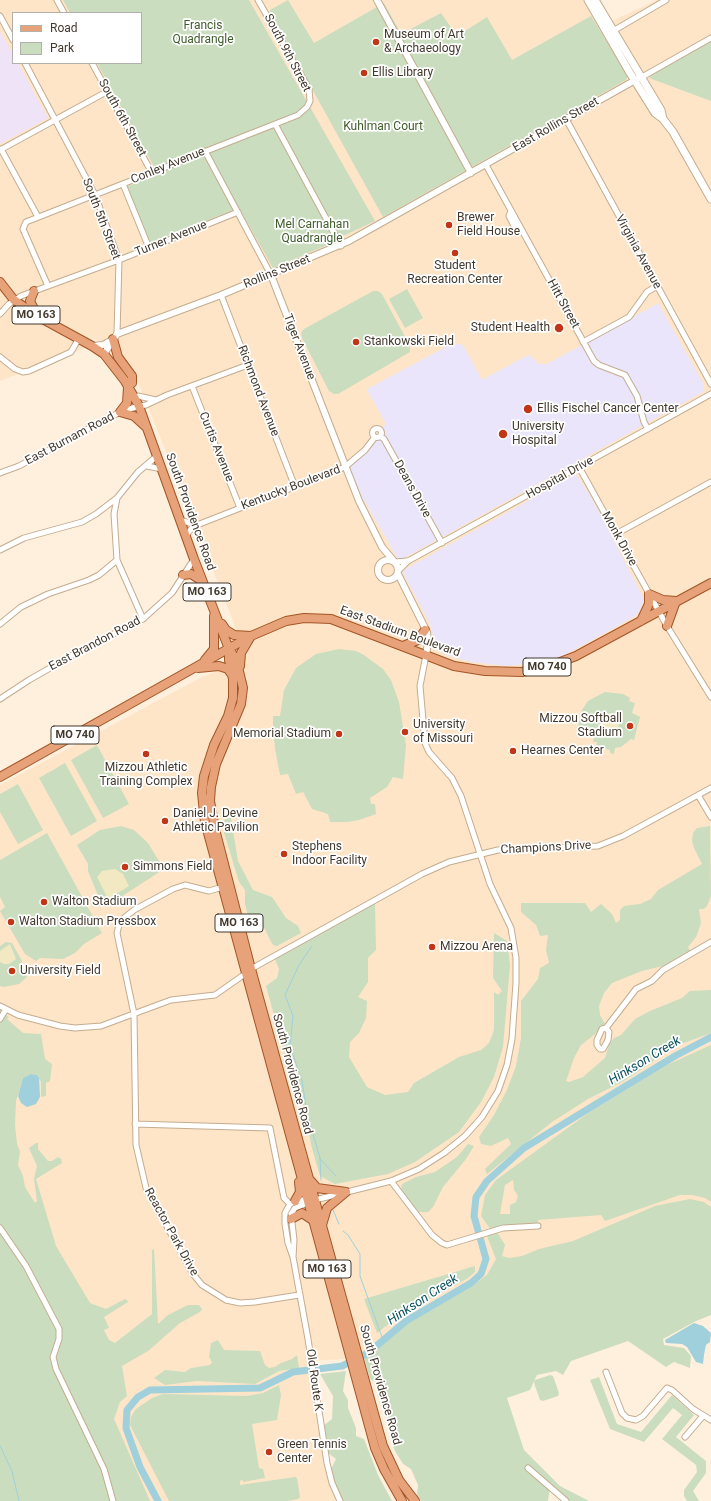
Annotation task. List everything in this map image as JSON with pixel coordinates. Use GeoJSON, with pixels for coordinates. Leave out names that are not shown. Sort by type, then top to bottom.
{"type":"FeatureCollection","features":[{"type":"Feature","properties":{"kind":"main road"},"geometry":{"type":"LineString","coordinates":[[588,0],[638,79],[661,110],[664,120],[711,199]]}},
{"type":"Feature","properties":{"kind":"main road"},"geometry":{"type":"LineString","coordinates":[[595,0],[638,79]]}},
{"type":"Feature","properties":{"kind":"main road","name":"South Providence Road"},"geometry":{"type":"LineString","coordinates":[[0,282],[14,300],[39,317],[79,338],[104,354],[138,396],[139,406]]}},
{"type":"Feature","properties":{"kind":"main road"},"geometry":{"type":"LineString","coordinates":[[34,291],[30,301],[33,309],[39,317]]}},
{"type":"Feature","properties":{"kind":"main road"},"geometry":{"type":"LineString","coordinates":[[115,336],[118,357],[132,376],[126,406],[120,412],[134,416],[147,427]]}},
{"type":"Feature","properties":{"kind":"main road","name":"South Providence Road"},"geometry":{"type":"LineString","coordinates":[[130,385],[147,427],[228,649],[236,659],[233,698],[228,716],[214,745],[204,776],[202,793],[205,822],[305,1175],[314,1221],[357,1386],[375,1448],[384,1469],[402,1501]]}},
{"type":"Feature","properties":{"kind":"main road"},"geometry":{"type":"LineString","coordinates":[[183,576],[191,574],[202,581]]}},
{"type":"Feature","properties":{"kind":"main road","name":"East Stadium Boulevard"},"geometry":{"type":"LineString","coordinates":[[0,777],[251,636],[286,621],[314,618],[338,621],[454,666],[485,671],[510,672],[534,670],[565,662],[711,583]]}},
{"type":"Feature","properties":{"kind":"main road"},"geometry":{"type":"LineString","coordinates":[[641,621],[648,606],[649,594],[663,600],[676,602],[666,626]]}},
{"type":"Feature","properties":{"kind":"main road"},"geometry":{"type":"LineString","coordinates":[[193,669],[219,666],[236,674],[241,653],[251,636],[234,635],[230,633],[226,630],[214,612]]}},
{"type":"Feature","properties":{"kind":"main road"},"geometry":{"type":"LineString","coordinates":[[193,669],[206,659],[214,649],[214,612]]}},
{"type":"Feature","properties":{"kind":"main road"},"geometry":{"type":"LineString","coordinates":[[403,646],[418,640],[425,630]]}},
{"type":"Feature","properties":{"kind":"main road","name":"South Providence Road"},"geometry":{"type":"LineString","coordinates":[[236,674],[243,688],[241,704],[216,764],[210,801],[215,830],[248,971]]}},
{"type":"Feature","properties":{"kind":"main road"},"geometry":{"type":"LineString","coordinates":[[216,764],[217,751],[223,735],[222,728]]}},
{"type":"Feature","properties":{"kind":"main road"},"geometry":{"type":"LineString","coordinates":[[305,1175],[317,1188],[346,1192]]}},
{"type":"Feature","properties":{"kind":"main road"},"geometry":{"type":"LineString","coordinates":[[293,1203],[300,1192],[305,1175]]}},
{"type":"Feature","properties":{"kind":"main road"},"geometry":{"type":"LineString","coordinates":[[322,1226],[327,1208],[346,1192]]}},
{"type":"Feature","properties":{"kind":"main road","name":"South Providence Road"},"geometry":{"type":"LineString","coordinates":[[310,1200],[322,1226],[383,1446],[399,1480],[415,1501]]}},
{"type":"Feature","properties":{"kind":"main road"},"geometry":{"type":"LineString","coordinates":[[291,1219],[302,1213],[314,1221]]}},
{"type":"Feature","properties":{"kind":"street"},"geometry":{"type":"LineString","coordinates":[[57,0],[63,12]]}},
{"type":"Feature","properties":{"kind":"street","name":"South 9th Street"},"geometry":{"type":"LineString","coordinates":[[258,0],[309,89],[310,101],[307,107]]}},
{"type":"Feature","properties":{"kind":"street"},"geometry":{"type":"LineString","coordinates":[[377,0],[472,173]]}},
{"type":"Feature","properties":{"kind":"street"},"geometry":{"type":"LineString","coordinates":[[613,31],[666,0]]}},
{"type":"Feature","properties":{"kind":"street"},"geometry":{"type":"LineString","coordinates":[[0,16],[12,38]]}},
{"type":"Feature","properties":{"kind":"street"},"geometry":{"type":"LineString","coordinates":[[638,79],[711,38]]}},
{"type":"Feature","properties":{"kind":"street","name":"South 5th Street"},"geometry":{"type":"LineString","coordinates":[[26,64],[95,195],[119,260],[115,336],[104,354]]}},
{"type":"Feature","properties":{"kind":"street","name":"South 6th Street"},"geometry":{"type":"LineString","coordinates":[[93,64],[152,173]]}},
{"type":"Feature","properties":{"kind":"street","name":"East Rollins Street"},"geometry":{"type":"LineString","coordinates":[[472,173],[638,79]]}},
{"type":"Feature","properties":{"kind":"street"},"geometry":{"type":"LineString","coordinates":[[38,217],[1,149],[108,91]]}},
{"type":"Feature","properties":{"kind":"street","name":"Conley Avenue"},"geometry":{"type":"LineString","coordinates":[[48,286],[23,229],[26,222],[298,115],[307,107]]}},
{"type":"Feature","properties":{"kind":"street","name":"Virginia Avenue"},"geometry":{"type":"LineString","coordinates":[[566,119],[711,384]]}},
{"type":"Feature","properties":{"kind":"street"},"geometry":{"type":"LineString","coordinates":[[275,124],[341,246]]}},
{"type":"Feature","properties":{"kind":"street","name":"Tiger Avenue"},"geometry":{"type":"LineString","coordinates":[[206,151],[271,275],[359,501],[382,547],[394,561]]}},
{"type":"Feature","properties":{"kind":"street","name":"Hitt Street"},"geometry":{"type":"LineString","coordinates":[[486,165],[596,364],[625,375],[637,396],[644,422],[648,429]]}},
{"type":"Feature","properties":{"kind":"street","name":"Rollins Street"},"geometry":{"type":"LineString","coordinates":[[115,336],[341,246],[472,173]]}},
{"type":"Feature","properties":{"kind":"street"},"geometry":{"type":"LineString","coordinates":[[123,184],[149,248]]}},
{"type":"Feature","properties":{"kind":"street","name":"Turner Avenue"},"geometry":{"type":"LineString","coordinates":[[14,300],[238,212]]}},
{"type":"Feature","properties":{"kind":"street"},"geometry":{"type":"LineString","coordinates":[[583,342],[629,317],[647,292],[657,286]]}},
{"type":"Feature","properties":{"kind":"street","name":"Richmond Avenue"},"geometry":{"type":"LineString","coordinates":[[221,295],[295,487]]}},
{"type":"Feature","properties":{"kind":"street"},"geometry":{"type":"LineString","coordinates":[[0,314],[14,300]]}},
{"type":"Feature","properties":{"kind":"street"},"geometry":{"type":"LineString","coordinates":[[92,346],[103,345],[115,336]]}},
{"type":"Feature","properties":{"kind":"street"},"geometry":{"type":"LineString","coordinates":[[0,357],[15,369],[23,372],[29,371],[71,352],[79,338]]}},
{"type":"Feature","properties":{"kind":"street","name":"East Burnam Road"},"geometry":{"type":"LineString","coordinates":[[0,473],[19,466],[120,412],[146,405],[248,365]]}},
{"type":"Feature","properties":{"kind":"street","name":"Curtis Avenue"},"geometry":{"type":"LineString","coordinates":[[192,386],[240,508]]}},
{"type":"Feature","properties":{"kind":"street","name":"Hospital Drive"},"geometry":{"type":"LineString","coordinates":[[398,572],[408,561],[711,394]]}},
{"type":"Feature","properties":{"kind":"street"},"geometry":{"type":"LineString","coordinates":[[138,396],[156,400]]}},
{"type":"Feature","properties":{"kind":"street","name":"Kentucky Boulevard"},"geometry":{"type":"LineString","coordinates":[[186,536],[191,529],[197,526],[345,467],[378,437]]}},
{"type":"Feature","properties":{"kind":"street","name":"Deans Drive"},"geometry":{"type":"LineString","coordinates":[[378,437],[384,439],[442,543]]}},
{"type":"Feature","properties":{"kind":"street"},"geometry":{"type":"LineString","coordinates":[[0,550],[24,538],[82,522],[96,514],[117,498],[127,483],[157,456]]}},
{"type":"Feature","properties":{"kind":"street"},"geometry":{"type":"LineString","coordinates":[[147,466],[162,469]]}},
{"type":"Feature","properties":{"kind":"street","name":"Monk Drive"},"geometry":{"type":"LineString","coordinates":[[579,468],[658,611]]}},
{"type":"Feature","properties":{"kind":"street"},"geometry":{"type":"LineString","coordinates":[[616,534],[711,482]]}},
{"type":"Feature","properties":{"kind":"street"},"geometry":{"type":"LineString","coordinates":[[117,498],[114,514],[117,560],[143,619]]}},
{"type":"Feature","properties":{"kind":"street"},"geometry":{"type":"LineString","coordinates":[[180,520],[197,526]]}},
{"type":"Feature","properties":{"kind":"street","name":"Tiger Avenue"},"geometry":{"type":"LineString","coordinates":[[382,547],[382,561]]}},
{"type":"Feature","properties":{"kind":"street","name":"East Brandon Road"},"geometry":{"type":"LineString","coordinates":[[0,699],[29,680],[78,652],[143,619],[169,596],[194,559]]}},
{"type":"Feature","properties":{"kind":"street"},"geometry":{"type":"LineString","coordinates":[[0,624],[21,607],[48,594],[90,580],[99,575],[117,560]]}},
{"type":"Feature","properties":{"kind":"street"},"geometry":{"type":"LineString","coordinates":[[135,1124],[258,1129],[270,1128],[284,1198],[293,1203],[346,1192],[391,1180],[419,1169],[444,1153],[466,1136],[482,1117],[498,1091],[507,1065],[512,1039],[516,958],[511,928],[490,884],[461,796],[452,778],[429,752],[424,740],[420,686],[428,642],[425,630],[403,588],[394,561],[382,561],[379,567],[379,574],[384,579],[390,580],[403,588]]}},
{"type":"Feature","properties":{"kind":"street","name":"Hospital Drive"},"geometry":{"type":"LineString","coordinates":[[394,561],[408,561]]}},
{"type":"Feature","properties":{"kind":"street"},"geometry":{"type":"LineString","coordinates":[[390,580],[398,572]]}},
{"type":"Feature","properties":{"kind":"street"},"geometry":{"type":"LineString","coordinates":[[658,611],[711,696]]}},
{"type":"Feature","properties":{"kind":"street","name":"Champions Drive"},"geometry":{"type":"LineString","coordinates":[[0,1006],[45,1022],[75,1028],[101,1026],[171,1000],[201,998],[215,995],[248,971],[422,874],[449,862],[479,854],[513,849],[598,846],[623,836],[711,788]]}},
{"type":"Feature","properties":{"kind":"street"},"geometry":{"type":"LineString","coordinates":[[698,795],[711,816]]}},
{"type":"Feature","properties":{"kind":"street","name":"Reactor Park Drive"},"geometry":{"type":"LineString","coordinates":[[223,887],[209,891],[185,885],[173,889],[134,910],[121,921],[117,933],[134,1014],[136,1145],[146,1188],[193,1274],[202,1285],[226,1300],[240,1303],[299,1295]]}},
{"type":"Feature","properties":{"kind":"street"},"geometry":{"type":"LineString","coordinates":[[606,1028],[636,989],[652,980],[663,970],[711,942]]}},
{"type":"Feature","properties":{"kind":"street"},"geometry":{"type":"LineString","coordinates":[[0,1019],[6,1009]]}},
{"type":"Feature","properties":{"kind":"street"},"geometry":{"type":"LineString","coordinates":[[391,1180],[419,1220],[436,1240],[447,1245],[497,1230],[538,1226]]}},
{"type":"Feature","properties":{"kind":"street"},"geometry":{"type":"LineString","coordinates":[[291,1219],[291,1214],[295,1208],[310,1200]]}},
{"type":"Feature","properties":{"kind":"street","name":"Old Route K"},"geometry":{"type":"LineString","coordinates":[[293,1203],[287,1209],[284,1218],[288,1243],[293,1257],[308,1339],[327,1463],[332,1483],[340,1501]]}},
{"type":"Feature","properties":{"kind":"street","name":"Old Route K"},"geometry":{"type":"LineString","coordinates":[[291,1219],[294,1240],[293,1257]]}},
{"type":"Feature","properties":{"kind":"street"},"geometry":{"type":"LineString","coordinates":[[0,1228],[26,1266],[59,1329],[59,1339],[53,1357],[56,1369],[104,1469],[113,1501]]}},
{"type":"Feature","properties":{"kind":"street"},"geometry":{"type":"LineString","coordinates":[[606,1372],[622,1413],[632,1420],[643,1416],[667,1388],[672,1390],[703,1416],[711,1420]]}},
{"type":"Feature","properties":{"kind":"street"},"geometry":{"type":"LineString","coordinates":[[685,1437],[703,1416]]}},
{"type":"Feature","properties":{"kind":"street"},"geometry":{"type":"LineString","coordinates":[[528,1468],[566,1501]]}},
{"type":"Feature","properties":{"kind":"shaded area","name":"University of Missouri"},"geometry":{"type":"Polygon","coordinates":[[[0,0],[601,0],[612,21],[657,0],[711,0],[711,1306],[377,1357],[310,1361],[327,1463],[340,1501],[0,1501],[0,785],[198,679],[245,659],[230,613],[139,384],[121,357],[94,338],[83,349],[0,381],[0,0]]]}},
{"type":"Feature","properties":{"kind":"shaded area"},"geometry":{"type":"Polygon","coordinates":[[[0,31],[12,53],[12,64],[19,64],[48,118],[0,144],[0,31]]]}},
{"type":"Feature","properties":{"kind":"shaded area","name":"University Hospital"},"geometry":{"type":"Polygon","coordinates":[[[658,303],[703,383],[703,392],[399,561],[345,467],[386,424],[367,390],[369,388],[453,343],[463,345],[482,380],[528,355],[539,364],[547,364],[658,303]]]}},
{"type":"Feature","properties":{"kind":"shaded area"},"geometry":{"type":"Polygon","coordinates":[[[576,474],[594,502],[643,597],[644,600],[639,612],[634,617],[563,656],[534,663],[507,666],[471,662],[449,656],[433,648],[433,635],[429,622],[402,571],[576,474]]]}},
{"type":"Feature","properties":{"kind":"green space"},"geometry":{"type":"Polygon","coordinates":[[[63,0],[249,0],[375,221],[337,239],[338,241],[273,268],[239,208],[149,243],[126,187],[158,174],[98,64],[142,64],[142,12],[69,12],[63,0]]]}},
{"type":"Feature","properties":{"kind":"green space","name":"Kuhlman Court"},"geometry":{"type":"Polygon","coordinates":[[[288,0],[314,43],[384,3],[401,34],[441,13],[457,36],[487,17],[512,60],[591,16],[628,75],[626,80],[383,217],[270,13],[270,10],[288,0]]]}},
{"type":"Feature","properties":{"kind":"green space"},"geometry":{"type":"Polygon","coordinates":[[[711,42],[711,101],[649,78],[653,74],[711,42]]]}},
{"type":"Feature","properties":{"kind":"green space"},"geometry":{"type":"Polygon","coordinates":[[[407,289],[423,318],[405,328],[389,299],[407,289]]]}},
{"type":"Feature","properties":{"kind":"green space","name":"Stankowski Field"},"geometry":{"type":"Polygon","coordinates":[[[373,291],[378,291],[382,294],[410,346],[410,352],[338,394],[334,394],[329,391],[302,338],[301,333],[304,329],[373,291]]]}},
{"type":"Feature","properties":{"kind":"green space","name":"Memorial Stadium"},"geometry":{"type":"Polygon","coordinates":[[[339,649],[356,651],[364,655],[383,669],[391,680],[399,702],[406,745],[403,779],[393,777],[387,787],[370,798],[371,804],[375,804],[376,814],[348,822],[330,822],[328,814],[312,809],[303,792],[296,794],[288,774],[280,775],[275,749],[273,716],[280,716],[284,690],[296,668],[316,654],[339,649]]]}},
{"type":"Feature","properties":{"kind":"green space"},"geometry":{"type":"Polygon","coordinates":[[[605,692],[623,694],[630,698],[629,701],[635,703],[632,713],[640,717],[634,740],[631,739],[621,747],[615,748],[614,754],[610,753],[610,750],[596,746],[597,742],[593,742],[595,731],[578,726],[582,710],[588,701],[605,692]]]}},
{"type":"Feature","properties":{"kind":"green space"},"geometry":{"type":"Polygon","coordinates":[[[97,745],[129,804],[103,818],[71,760],[97,745]]]}},
{"type":"Feature","properties":{"kind":"green space"},"geometry":{"type":"Polygon","coordinates":[[[65,763],[97,821],[71,836],[39,778],[65,763]]]}},
{"type":"Feature","properties":{"kind":"green space"},"geometry":{"type":"Polygon","coordinates":[[[18,784],[43,830],[18,844],[0,812],[0,794],[18,784]]]}},
{"type":"Feature","properties":{"kind":"green space"},"geometry":{"type":"Polygon","coordinates":[[[231,818],[238,861],[253,890],[272,897],[286,918],[298,926],[301,933],[277,946],[273,945],[265,929],[248,916],[245,904],[245,890],[239,882],[222,826],[225,819],[231,818]]]}},
{"type":"Feature","properties":{"kind":"green space","name":"Simmons Field"},"geometry":{"type":"Polygon","coordinates":[[[121,826],[134,830],[148,843],[164,869],[107,906],[101,903],[88,871],[88,864],[77,845],[100,830],[121,826]]]}},
{"type":"Feature","properties":{"kind":"green space"},"geometry":{"type":"Polygon","coordinates":[[[710,826],[711,896],[707,906],[704,909],[699,909],[701,923],[696,937],[688,947],[691,952],[684,957],[677,958],[667,965],[642,971],[612,983],[604,993],[599,1006],[600,1015],[605,1024],[581,1045],[574,1058],[566,1081],[569,1082],[583,1077],[605,1058],[609,1045],[614,1038],[621,1035],[635,1019],[682,998],[690,991],[711,990],[711,1033],[665,1050],[650,1064],[624,1081],[588,1099],[552,1122],[487,1174],[485,1169],[511,1144],[508,1138],[491,1146],[481,1144],[479,1137],[494,1115],[507,1090],[516,1066],[521,1038],[521,1001],[538,979],[540,968],[549,963],[546,950],[548,935],[540,936],[536,925],[521,912],[521,903],[585,903],[591,912],[601,904],[612,914],[616,923],[620,920],[620,910],[624,906],[640,904],[651,899],[658,890],[702,864],[694,848],[692,841],[693,833],[697,828],[710,826]]]}},
{"type":"Feature","properties":{"kind":"green space","name":"Walton Stadium"},"geometry":{"type":"Polygon","coordinates":[[[47,833],[102,933],[84,944],[75,953],[63,959],[40,958],[36,961],[25,954],[0,911],[5,907],[0,897],[0,860],[47,833]]]}},
{"type":"Feature","properties":{"kind":"green space"},"geometry":{"type":"Polygon","coordinates":[[[375,903],[376,950],[368,958],[368,982],[358,997],[367,1001],[366,1018],[359,1033],[350,1042],[349,1057],[367,1087],[385,1095],[408,1092],[414,1083],[459,1057],[481,1050],[489,1043],[494,1030],[494,992],[498,995],[502,991],[493,978],[494,933],[507,941],[510,965],[503,1047],[494,1077],[481,1102],[459,1132],[415,1162],[388,1174],[335,1184],[320,1176],[311,1145],[306,1113],[296,1084],[299,1072],[294,1061],[285,1055],[266,986],[277,978],[279,969],[275,959],[375,903]]]}},
{"type":"Feature","properties":{"kind":"green space","name":"University Field"},"geometry":{"type":"Polygon","coordinates":[[[6,942],[12,943],[22,961],[21,965],[27,977],[19,984],[4,987],[0,986],[0,946],[6,942]]]}},
{"type":"Feature","properties":{"kind":"green space"},"geometry":{"type":"Polygon","coordinates":[[[0,1009],[9,1017],[7,1019],[23,1033],[41,1034],[45,1059],[52,1064],[50,1081],[46,1083],[46,1096],[41,1097],[41,1082],[37,1075],[31,1074],[23,1078],[16,1101],[15,1125],[17,1144],[20,1151],[18,1165],[23,1176],[25,1187],[35,1203],[37,1201],[34,1179],[37,1166],[29,1148],[38,1143],[38,1149],[48,1161],[52,1161],[58,1157],[61,1159],[62,1163],[36,1179],[56,1246],[90,1303],[106,1309],[125,1299],[128,1302],[104,1317],[109,1328],[104,1330],[109,1340],[115,1343],[152,1314],[152,1250],[154,1249],[158,1324],[168,1315],[188,1305],[199,1305],[202,1309],[200,1312],[180,1323],[148,1351],[122,1366],[127,1396],[120,1402],[114,1419],[150,1501],[0,1501],[0,1009]]]}},
{"type":"Feature","properties":{"kind":"green space"},"geometry":{"type":"Polygon","coordinates":[[[711,1045],[711,1202],[705,1198],[692,1195],[680,1195],[605,1221],[601,1215],[538,1220],[538,1225],[491,1230],[481,1216],[485,1195],[496,1180],[587,1114],[667,1065],[711,1045]],[[513,1180],[505,1185],[500,1214],[510,1214],[510,1205],[516,1202],[518,1196],[514,1190],[513,1180]]]}},
{"type":"Feature","properties":{"kind":"green space"},"geometry":{"type":"Polygon","coordinates":[[[468,1144],[474,1146],[466,1159],[443,1187],[433,1207],[428,1212],[419,1212],[405,1197],[401,1190],[402,1184],[416,1177],[435,1172],[457,1157],[468,1144]]]}},
{"type":"Feature","properties":{"kind":"green space"},"geometry":{"type":"Polygon","coordinates":[[[690,1199],[704,1202],[711,1207],[711,1315],[696,1321],[663,1339],[664,1345],[684,1348],[691,1356],[690,1368],[674,1362],[666,1367],[628,1341],[571,1361],[563,1375],[556,1371],[537,1375],[530,1390],[507,1398],[524,1450],[560,1486],[589,1501],[570,1501],[550,1487],[548,1501],[421,1501],[417,1496],[418,1485],[411,1469],[403,1464],[392,1444],[396,1428],[384,1412],[378,1395],[382,1390],[380,1385],[370,1379],[364,1357],[407,1324],[472,1286],[487,1275],[496,1259],[487,1236],[497,1232],[505,1245],[502,1256],[509,1258],[522,1256],[539,1249],[573,1241],[655,1206],[690,1199]]]}},
{"type":"Feature","properties":{"kind":"green space"},"geometry":{"type":"Polygon","coordinates":[[[475,1266],[475,1272],[468,1278],[402,1314],[377,1333],[364,1299],[475,1266]]]}},
{"type":"Feature","properties":{"kind":"green space"},"geometry":{"type":"Polygon","coordinates":[[[218,1340],[224,1350],[260,1351],[265,1365],[269,1368],[275,1367],[297,1355],[299,1368],[279,1371],[255,1384],[197,1381],[165,1385],[154,1378],[165,1370],[185,1372],[191,1368],[210,1365],[212,1362],[209,1357],[211,1343],[218,1340]]]}},
{"type":"Feature","properties":{"kind":"green space"},"geometry":{"type":"Polygon","coordinates":[[[346,1371],[343,1391],[348,1400],[348,1408],[356,1428],[356,1436],[364,1439],[378,1475],[392,1501],[342,1501],[334,1483],[331,1469],[336,1459],[328,1453],[323,1426],[332,1419],[333,1396],[320,1374],[346,1371]]]}},
{"type":"Feature","properties":{"kind":"green space"},"geometry":{"type":"Polygon","coordinates":[[[550,1375],[553,1376],[559,1393],[558,1396],[543,1401],[540,1400],[534,1383],[535,1380],[550,1375]]]}},
{"type":"Feature","properties":{"kind":"green space"},"geometry":{"type":"Polygon","coordinates":[[[599,1377],[617,1424],[641,1432],[672,1395],[694,1415],[676,1437],[706,1461],[706,1473],[693,1491],[699,1501],[687,1501],[684,1496],[684,1490],[697,1472],[696,1465],[662,1439],[682,1415],[673,1408],[644,1442],[610,1429],[590,1380],[599,1377]]]}},
{"type":"Feature","properties":{"kind":"green space"},"geometry":{"type":"Polygon","coordinates":[[[279,1385],[281,1395],[277,1420],[252,1424],[259,1468],[263,1469],[265,1478],[243,1482],[243,1480],[240,1481],[240,1485],[295,1477],[297,1478],[300,1497],[298,1499],[287,1501],[169,1501],[130,1425],[131,1417],[136,1409],[152,1398],[163,1394],[247,1396],[263,1393],[279,1385]]]}},
{"type":"Feature","properties":{"kind":"sand"},"geometry":{"type":"Polygon","coordinates":[[[610,713],[617,714],[621,718],[617,731],[615,732],[602,728],[602,720],[610,713]]]}},
{"type":"Feature","properties":{"kind":"sand"},"geometry":{"type":"Polygon","coordinates":[[[115,869],[123,874],[129,886],[108,899],[97,877],[102,871],[115,869]]]}},
{"type":"Feature","properties":{"kind":"sand"},"geometry":{"type":"Polygon","coordinates":[[[10,944],[16,959],[9,964],[4,964],[0,962],[0,951],[10,944]]]}},
{"type":"Feature","properties":{"kind":"water"},"geometry":{"type":"Polygon","coordinates":[[[31,1074],[37,1075],[39,1078],[40,1097],[36,1104],[27,1107],[21,1103],[18,1096],[23,1078],[31,1074]]]}},
{"type":"Feature","properties":{"kind":"water"},"geometry":{"type":"Polygon","coordinates":[[[694,1323],[703,1326],[711,1333],[710,1342],[706,1345],[703,1364],[696,1362],[687,1347],[682,1344],[666,1343],[665,1340],[694,1323]]]}},
{"type":"Feature","properties":{"kind":"waterway"},"geometry":{"type":"LineString","coordinates":[[312,946],[299,965],[285,995],[293,1016],[290,1046],[302,1081],[307,1113],[320,1158],[321,1180]]}},
{"type":"Feature","properties":{"kind":"waterway","name":"Hinkson Creek"},"geometry":{"type":"LineString","coordinates":[[158,1501],[140,1467],[126,1428],[127,1410],[138,1397],[150,1390],[260,1388],[293,1372],[342,1366],[368,1353],[406,1321],[471,1283],[481,1274],[486,1259],[474,1216],[476,1197],[487,1181],[524,1148],[675,1056],[711,1037]]}},
{"type":"Feature","properties":{"kind":"waterway"},"geometry":{"type":"LineString","coordinates":[[320,1159],[336,1176]]}},
{"type":"Feature","properties":{"kind":"waterway"},"geometry":{"type":"LineString","coordinates":[[333,1210],[339,1224]]}},
{"type":"Feature","properties":{"kind":"waterway"},"geometry":{"type":"LineString","coordinates":[[343,1231],[348,1235],[360,1254],[360,1276],[383,1340]]}},
{"type":"Feature","properties":{"kind":"waterway"},"geometry":{"type":"LineString","coordinates":[[0,1446],[12,1471],[19,1501]]}},
{"type":"Feature","properties":{"kind":"place","name":"Museum of Art & Archaeology"},"geometry":{"type":"Point","coordinates":[376,42]}},
{"type":"Feature","properties":{"kind":"place","name":"Ellis Library"},"geometry":{"type":"Point","coordinates":[364,73]}},
{"type":"Feature","properties":{"kind":"place","name":"Brewer Field House"},"geometry":{"type":"Point","coordinates":[449,225]}},
{"type":"Feature","properties":{"kind":"place","name":"Student Recreation Center"},"geometry":{"type":"Point","coordinates":[455,253]}},
{"type":"Feature","properties":{"kind":"place","name":"Student Health"},"geometry":{"type":"Point","coordinates":[559,328]}},
{"type":"Feature","properties":{"kind":"place","name":"Stankowski Field"},"geometry":{"type":"Point","coordinates":[356,342]}},
{"type":"Feature","properties":{"kind":"place","name":"Ellis Fischel Cancer Center"},"geometry":{"type":"Point","coordinates":[528,409]}},
{"type":"Feature","properties":{"kind":"place","name":"University Hospital"},"geometry":{"type":"Point","coordinates":[503,434]}},
{"type":"Feature","properties":{"kind":"place","name":"Mizzou Softball Stadium"},"geometry":{"type":"Point","coordinates":[630,726]}},
{"type":"Feature","properties":{"kind":"place","name":"University of Missouri"},"geometry":{"type":"Point","coordinates":[405,732]}},
{"type":"Feature","properties":{"kind":"place","name":"Memorial Stadium"},"geometry":{"type":"Point","coordinates":[339,734]}},
{"type":"Feature","properties":{"kind":"place","name":"Hearnes Center"},"geometry":{"type":"Point","coordinates":[513,751]}},
{"type":"Feature","properties":{"kind":"place","name":"Mizzou Athletic Training Complex"},"geometry":{"type":"Point","coordinates":[146,754]}},
{"type":"Feature","properties":{"kind":"place","name":"Daniel J. Devine Athletic Pavilion"},"geometry":{"type":"Point","coordinates":[165,821]}},
{"type":"Feature","properties":{"kind":"place","name":"Stephens Indoor Facility"},"geometry":{"type":"Point","coordinates":[284,854]}},
{"type":"Feature","properties":{"kind":"place","name":"Simmons Field"},"geometry":{"type":"Point","coordinates":[125,867]}},
{"type":"Feature","properties":{"kind":"place","name":"Walton Stadium"},"geometry":{"type":"Point","coordinates":[44,902]}},
{"type":"Feature","properties":{"kind":"place","name":"Walton Stadium Pressbox"},"geometry":{"type":"Point","coordinates":[11,922]}},
{"type":"Feature","properties":{"kind":"place","name":"Mizzou Arena"},"geometry":{"type":"Point","coordinates":[432,947]}},
{"type":"Feature","properties":{"kind":"place","name":"University Field"},"geometry":{"type":"Point","coordinates":[12,971]}},
{"type":"Feature","properties":{"kind":"place","name":"Green Tennis Center"},"geometry":{"type":"Point","coordinates":[269,1452]}},
{"type":"Feature","properties":{"kind":"park label","name":"Francis Quadrangle"},"geometry":{"type":"Point","coordinates":[203,33]}},
{"type":"Feature","properties":{"kind":"park label","name":"Mel Carnahan Quadrangle"},"geometry":{"type":"Point","coordinates":[312,232]}}]}
